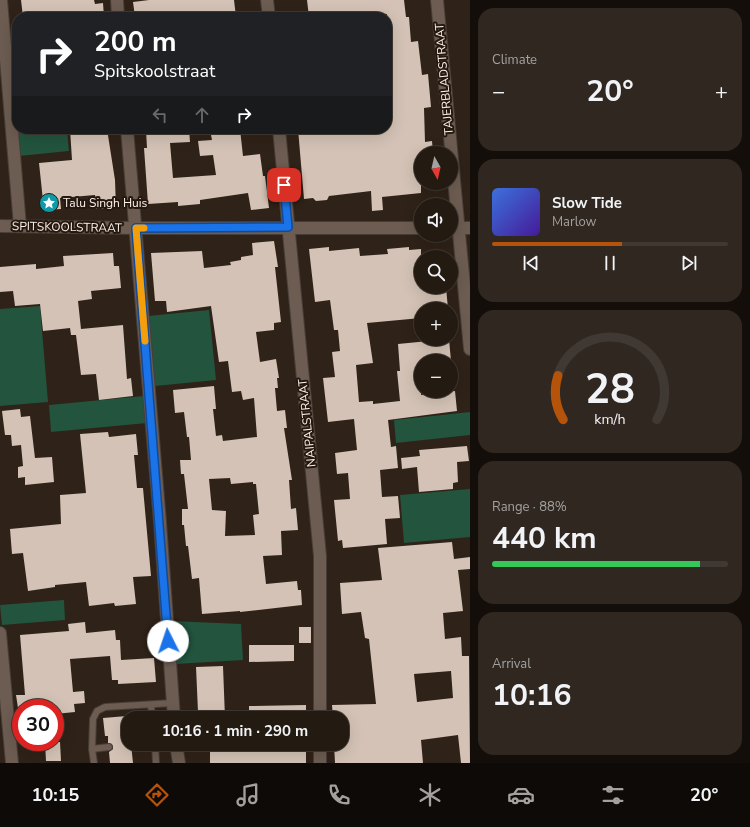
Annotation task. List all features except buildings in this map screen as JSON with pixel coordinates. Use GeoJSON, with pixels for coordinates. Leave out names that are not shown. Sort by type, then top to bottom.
{"type":"FeatureCollection","features":[{"type":"Feature","properties":{"kind":"street"},"geometry":{"type":"LineString","coordinates":[[1,0],[12,131]]}},
{"type":"Feature","properties":{"kind":"street"},"geometry":{"type":"LineString","coordinates":[[117,0],[118,12]]}},
{"type":"Feature","properties":{"kind":"street"},"geometry":{"type":"LineString","coordinates":[[267,0],[268,12]]}},
{"type":"Feature","properties":{"kind":"street","name":"TAJERBLADSTRAAT"},"geometry":{"type":"LineString","coordinates":[[437,0],[460,228],[470,349]]}},
{"type":"Feature","properties":{"kind":"street"},"geometry":{"type":"LineString","coordinates":[[12,134],[20,226]]}},
{"type":"Feature","properties":{"kind":"street"},"geometry":{"type":"LineString","coordinates":[[127,134],[160,522],[174,711]]}},
{"type":"Feature","properties":{"kind":"street","name":"NAIPALSTRAAT"},"geometry":{"type":"LineString","coordinates":[[279,134],[320,556],[320,711]]}},
{"type":"Feature","properties":{"kind":"street","name":"SPITSKOOLSTRAAT"},"geometry":{"type":"LineString","coordinates":[[0,226],[136,228],[414,228]]}},
{"type":"Feature","properties":{"kind":"street"},"geometry":{"type":"LineString","coordinates":[[0,633],[12,763]]}},
{"type":"Feature","properties":{"kind":"street"},"geometry":{"type":"LineString","coordinates":[[177,751],[179,763]]}},
{"type":"Feature","properties":{"kind":"street"},"geometry":{"type":"LineString","coordinates":[[320,751],[320,763]]}},
{"type":"Feature","properties":{"kind":"lane"},"geometry":{"type":"LineString","coordinates":[[94,763],[92,750],[93,719],[97,711],[105,707],[173,703]]}},
{"type":"Feature","properties":{"kind":"lane"},"geometry":{"type":"LineString","coordinates":[[151,705],[151,711]]}},
{"type":"Feature","properties":{"kind":"lane"},"geometry":{"type":"LineString","coordinates":[[92,750],[109,747]]}},
{"type":"Feature","properties":{"kind":"lane"},"geometry":{"type":"LineString","coordinates":[[155,751],[156,763]]}},
{"type":"Feature","properties":{"kind":"green space"},"geometry":{"type":"Polygon","coordinates":[[[17,134],[67,134],[69,151],[19,156],[17,134]]]}},
{"type":"Feature","properties":{"kind":"green space"},"geometry":{"type":"Polygon","coordinates":[[[40,306],[48,402],[0,406],[0,309],[40,306]]]}},
{"type":"Feature","properties":{"kind":"green space"},"geometry":{"type":"Polygon","coordinates":[[[209,310],[216,380],[155,386],[148,316],[209,310]]]}},
{"type":"Feature","properties":{"kind":"green space"},"geometry":{"type":"Polygon","coordinates":[[[144,396],[147,423],[51,432],[49,405],[144,396]]]}},
{"type":"Feature","properties":{"kind":"green space"},"geometry":{"type":"Polygon","coordinates":[[[470,412],[470,435],[396,443],[394,420],[470,412]]]}},
{"type":"Feature","properties":{"kind":"green space"},"geometry":{"type":"Polygon","coordinates":[[[470,489],[470,537],[404,543],[400,495],[470,489]]]}},
{"type":"Feature","properties":{"kind":"green space"},"geometry":{"type":"Polygon","coordinates":[[[64,600],[65,620],[2,625],[0,605],[64,600]]]}},
{"type":"Feature","properties":{"kind":"green space"},"geometry":{"type":"Polygon","coordinates":[[[172,621],[241,624],[243,660],[175,664],[172,621]]]}},
{"type":"Feature","properties":{"kind":"slow traffic"},"geometry":{"type":"LineString","coordinates":[[144,228],[136,228],[145,341]]}},
{"type":"Feature","properties":{"kind":"place","name":"Talu Singh Huis"},"geometry":{"type":"Point","coordinates":[49,203]}},
{"type":"Feature","properties":{"kind":"route"},"geometry":{"type":"LineString","coordinates":[[168,641],[160,522],[136,228],[288,227],[284,185]]}}]}
